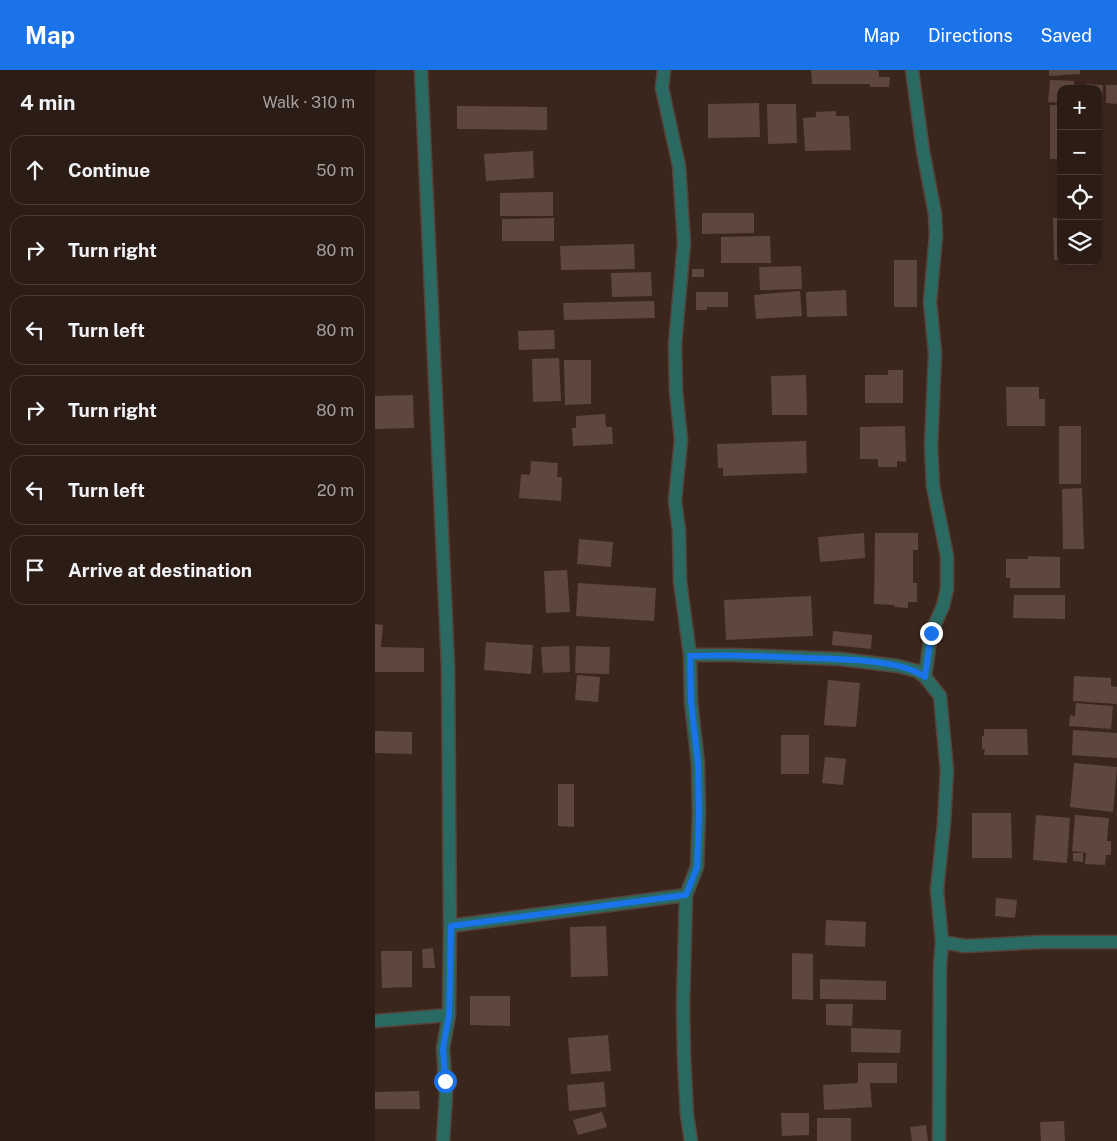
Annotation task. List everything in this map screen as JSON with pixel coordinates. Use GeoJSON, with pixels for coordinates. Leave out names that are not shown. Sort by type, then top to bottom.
{"type":"FeatureCollection","features":[{"type":"Feature","properties":{"kind":"street"},"geometry":{"type":"LineString","coordinates":[[421,70],[448,666],[451,926],[449,1015],[443,1048],[446,1095],[443,1141]]}},
{"type":"Feature","properties":{"kind":"street"},"geometry":{"type":"LineString","coordinates":[[664,70],[662,88],[679,166],[684,243],[675,344],[676,391],[681,440],[675,501],[679,530],[680,581],[690,656],[691,702],[698,764],[697,867],[686,895],[683,1006],[687,1115],[691,1141]]}},
{"type":"Feature","properties":{"kind":"street"},"geometry":{"type":"LineString","coordinates":[[912,70],[923,151],[935,214],[936,235],[930,302],[935,353],[931,446],[933,486],[947,556],[947,589],[943,606],[931,633],[925,677]]}},
{"type":"Feature","properties":{"kind":"street"},"geometry":{"type":"LineString","coordinates":[[690,656],[734,655],[841,659],[899,666],[917,671],[925,677],[940,696],[947,772],[937,890],[942,942],[939,965],[939,1141]]}},
{"type":"Feature","properties":{"kind":"street"},"geometry":{"type":"LineString","coordinates":[[451,926],[686,895]]}},
{"type":"Feature","properties":{"kind":"street"},"geometry":{"type":"LineString","coordinates":[[942,942],[965,946],[1041,942],[1117,942]]}},
{"type":"Feature","properties":{"kind":"street"},"geometry":{"type":"LineString","coordinates":[[375,1021],[449,1015]]}},
{"type":"Feature","properties":{"kind":"building"},"geometry":{"type":"Polygon","coordinates":[[[811,70],[876,70],[879,71],[879,77],[890,77],[889,87],[870,87],[870,84],[812,84],[811,70]]]}},
{"type":"Feature","properties":{"kind":"building"},"geometry":{"type":"Polygon","coordinates":[[[1049,70],[1080,70],[1080,74],[1049,76],[1049,70]]]}},
{"type":"Feature","properties":{"kind":"building"},"geometry":{"type":"Polygon","coordinates":[[[1050,80],[1074,81],[1074,85],[1057,85],[1057,103],[1048,102],[1050,80]]]}},
{"type":"Feature","properties":{"kind":"building"},"geometry":{"type":"Polygon","coordinates":[[[1087,84],[1103,85],[1102,104],[1102,85],[1087,84]]]}},
{"type":"Feature","properties":{"kind":"building"},"geometry":{"type":"Polygon","coordinates":[[[1106,85],[1117,85],[1117,104],[1106,103],[1106,85]]]}},
{"type":"Feature","properties":{"kind":"building"},"geometry":{"type":"Polygon","coordinates":[[[759,103],[760,137],[708,138],[708,104],[759,103]]]}},
{"type":"Feature","properties":{"kind":"building"},"geometry":{"type":"Polygon","coordinates":[[[767,104],[796,104],[797,143],[768,144],[767,104]]]}},
{"type":"Feature","properties":{"kind":"building"},"geometry":{"type":"Polygon","coordinates":[[[1050,105],[1057,105],[1057,159],[1050,159],[1050,105]]]}},
{"type":"Feature","properties":{"kind":"building"},"geometry":{"type":"Polygon","coordinates":[[[457,106],[547,107],[547,130],[457,129],[457,106]]]}},
{"type":"Feature","properties":{"kind":"building"},"geometry":{"type":"Polygon","coordinates":[[[836,111],[836,116],[849,116],[851,150],[805,151],[803,118],[816,117],[816,112],[836,111]]]}},
{"type":"Feature","properties":{"kind":"building"},"geometry":{"type":"Polygon","coordinates":[[[533,151],[534,178],[486,181],[484,154],[533,151]]]}},
{"type":"Feature","properties":{"kind":"building"},"geometry":{"type":"Polygon","coordinates":[[[553,192],[553,216],[500,216],[500,193],[553,192]]]}},
{"type":"Feature","properties":{"kind":"building"},"geometry":{"type":"Polygon","coordinates":[[[702,213],[754,213],[754,233],[702,234],[702,213]]]}},
{"type":"Feature","properties":{"kind":"building"},"geometry":{"type":"Polygon","coordinates":[[[554,218],[554,241],[502,241],[502,219],[554,218]]]}},
{"type":"Feature","properties":{"kind":"building"},"geometry":{"type":"Polygon","coordinates":[[[1053,218],[1057,218],[1057,260],[1054,260],[1053,218]]]}},
{"type":"Feature","properties":{"kind":"building"},"geometry":{"type":"Polygon","coordinates":[[[770,236],[771,263],[721,263],[721,237],[770,236]]]}},
{"type":"Feature","properties":{"kind":"building"},"geometry":{"type":"Polygon","coordinates":[[[634,244],[635,269],[561,270],[560,246],[634,244]]]}},
{"type":"Feature","properties":{"kind":"building"},"geometry":{"type":"Polygon","coordinates":[[[894,260],[917,260],[917,307],[894,307],[894,260]]]}},
{"type":"Feature","properties":{"kind":"building"},"geometry":{"type":"Polygon","coordinates":[[[801,266],[802,289],[760,290],[759,267],[801,266]]]}},
{"type":"Feature","properties":{"kind":"building"},"geometry":{"type":"Polygon","coordinates":[[[692,269],[704,269],[704,277],[692,277],[692,269]]]}},
{"type":"Feature","properties":{"kind":"building"},"geometry":{"type":"Polygon","coordinates":[[[651,272],[652,296],[612,297],[611,273],[651,272]]]}},
{"type":"Feature","properties":{"kind":"building"},"geometry":{"type":"Polygon","coordinates":[[[846,290],[847,316],[807,317],[806,292],[846,290]]]}},
{"type":"Feature","properties":{"kind":"building"},"geometry":{"type":"Polygon","coordinates":[[[800,291],[802,316],[756,319],[754,295],[800,291]]]}},
{"type":"Feature","properties":{"kind":"building"},"geometry":{"type":"Polygon","coordinates":[[[696,292],[728,292],[728,307],[707,307],[707,310],[696,310],[696,292]]]}},
{"type":"Feature","properties":{"kind":"building"},"geometry":{"type":"Polygon","coordinates":[[[654,301],[655,318],[564,320],[563,303],[654,301]]]}},
{"type":"Feature","properties":{"kind":"building"},"geometry":{"type":"Polygon","coordinates":[[[554,330],[555,349],[519,350],[518,331],[554,330]]]}},
{"type":"Feature","properties":{"kind":"building"},"geometry":{"type":"Polygon","coordinates":[[[559,358],[561,401],[533,402],[532,359],[559,358]]]}},
{"type":"Feature","properties":{"kind":"building"},"geometry":{"type":"Polygon","coordinates":[[[564,360],[591,360],[591,404],[565,405],[564,360]]]}},
{"type":"Feature","properties":{"kind":"building"},"geometry":{"type":"Polygon","coordinates":[[[888,370],[903,370],[903,403],[865,403],[865,375],[888,375],[888,370]]]}},
{"type":"Feature","properties":{"kind":"building"},"geometry":{"type":"Polygon","coordinates":[[[806,375],[807,415],[772,415],[771,376],[806,375]]]}},
{"type":"Feature","properties":{"kind":"building"},"geometry":{"type":"Polygon","coordinates":[[[1006,387],[1039,387],[1039,399],[1045,399],[1045,426],[1007,426],[1006,387]]]}},
{"type":"Feature","properties":{"kind":"building"},"geometry":{"type":"Polygon","coordinates":[[[413,395],[414,428],[375,429],[375,396],[413,395]]]}},
{"type":"Feature","properties":{"kind":"building"},"geometry":{"type":"Polygon","coordinates":[[[605,414],[606,427],[612,427],[613,444],[573,446],[572,428],[576,428],[576,416],[605,414]]]}},
{"type":"Feature","properties":{"kind":"building"},"geometry":{"type":"Polygon","coordinates":[[[905,426],[906,462],[897,461],[897,467],[878,467],[878,459],[860,459],[860,427],[905,426]]]}},
{"type":"Feature","properties":{"kind":"building"},"geometry":{"type":"Polygon","coordinates":[[[1059,426],[1081,426],[1081,484],[1059,484],[1059,426]]]}},
{"type":"Feature","properties":{"kind":"building"},"geometry":{"type":"Polygon","coordinates":[[[806,441],[807,473],[723,476],[723,468],[718,468],[717,444],[806,441]]]}},
{"type":"Feature","properties":{"kind":"building"},"geometry":{"type":"Polygon","coordinates":[[[531,461],[558,463],[557,477],[562,477],[561,501],[519,498],[521,474],[530,475],[531,461]]]}},
{"type":"Feature","properties":{"kind":"building"},"geometry":{"type":"Polygon","coordinates":[[[1082,488],[1084,549],[1063,549],[1062,489],[1082,488]]]}},
{"type":"Feature","properties":{"kind":"building"},"geometry":{"type":"Polygon","coordinates":[[[864,533],[865,558],[820,562],[818,537],[864,533]]]}},
{"type":"Feature","properties":{"kind":"building"},"geometry":{"type":"Polygon","coordinates":[[[875,533],[918,533],[918,550],[913,550],[913,583],[917,583],[917,602],[908,602],[908,608],[874,604],[875,533]]]}},
{"type":"Feature","properties":{"kind":"building"},"geometry":{"type":"Polygon","coordinates":[[[579,539],[613,542],[611,567],[577,564],[579,539]]]}},
{"type":"Feature","properties":{"kind":"building"},"geometry":{"type":"Polygon","coordinates":[[[1028,556],[1060,557],[1060,588],[1010,588],[1010,578],[1006,578],[1006,559],[1028,559],[1028,556]]]}},
{"type":"Feature","properties":{"kind":"building"},"geometry":{"type":"Polygon","coordinates":[[[567,570],[570,612],[546,613],[544,571],[567,570]]]}},
{"type":"Feature","properties":{"kind":"building"},"geometry":{"type":"Polygon","coordinates":[[[578,583],[656,588],[654,621],[576,616],[578,583]]]}},
{"type":"Feature","properties":{"kind":"building"},"geometry":{"type":"Polygon","coordinates":[[[1014,595],[1065,595],[1065,619],[1013,618],[1014,595]]]}},
{"type":"Feature","properties":{"kind":"building"},"geometry":{"type":"Polygon","coordinates":[[[811,596],[813,636],[726,640],[724,600],[811,596]]]}},
{"type":"Feature","properties":{"kind":"building"},"geometry":{"type":"Polygon","coordinates":[[[375,624],[383,625],[381,647],[424,648],[424,672],[375,672],[375,624]]]}},
{"type":"Feature","properties":{"kind":"building"},"geometry":{"type":"Polygon","coordinates":[[[833,631],[872,635],[871,649],[832,645],[833,631]]]}},
{"type":"Feature","properties":{"kind":"building"},"geometry":{"type":"Polygon","coordinates":[[[486,642],[533,645],[531,674],[484,670],[486,642]]]}},
{"type":"Feature","properties":{"kind":"building"},"geometry":{"type":"Polygon","coordinates":[[[569,646],[570,672],[543,673],[541,647],[569,646]]]}},
{"type":"Feature","properties":{"kind":"building"},"geometry":{"type":"Polygon","coordinates":[[[576,646],[610,647],[609,674],[575,673],[576,646]]]}},
{"type":"Feature","properties":{"kind":"building"},"geometry":{"type":"Polygon","coordinates":[[[577,675],[600,677],[598,702],[575,700],[577,675]]]}},
{"type":"Feature","properties":{"kind":"building"},"geometry":{"type":"Polygon","coordinates":[[[1074,676],[1111,678],[1111,686],[1117,687],[1117,704],[1073,701],[1074,676]]]}},
{"type":"Feature","properties":{"kind":"building"},"geometry":{"type":"Polygon","coordinates":[[[828,680],[860,683],[856,727],[824,725],[828,680]]]}},
{"type":"Feature","properties":{"kind":"building"},"geometry":{"type":"Polygon","coordinates":[[[1076,703],[1113,706],[1111,729],[1069,726],[1070,715],[1075,716],[1076,703]]]}},
{"type":"Feature","properties":{"kind":"building"},"geometry":{"type":"Polygon","coordinates":[[[984,729],[1027,729],[1028,755],[984,755],[985,749],[982,749],[982,736],[984,736],[984,729]]]}},
{"type":"Feature","properties":{"kind":"building"},"geometry":{"type":"Polygon","coordinates":[[[1073,730],[1117,733],[1117,758],[1072,755],[1073,730]]]}},
{"type":"Feature","properties":{"kind":"building"},"geometry":{"type":"Polygon","coordinates":[[[375,731],[412,732],[412,754],[375,753],[375,731]]]}},
{"type":"Feature","properties":{"kind":"building"},"geometry":{"type":"Polygon","coordinates":[[[781,735],[809,735],[809,774],[781,774],[781,735]]]}},
{"type":"Feature","properties":{"kind":"building"},"geometry":{"type":"Polygon","coordinates":[[[825,757],[846,759],[843,785],[822,783],[825,757]]]}},
{"type":"Feature","properties":{"kind":"building"},"geometry":{"type":"Polygon","coordinates":[[[1074,763],[1117,767],[1113,812],[1070,807],[1074,763]]]}},
{"type":"Feature","properties":{"kind":"building"},"geometry":{"type":"Polygon","coordinates":[[[558,784],[574,784],[574,827],[558,826],[558,784]]]}},
{"type":"Feature","properties":{"kind":"building"},"geometry":{"type":"Polygon","coordinates":[[[972,813],[1011,813],[1012,858],[972,858],[972,813]]]}},
{"type":"Feature","properties":{"kind":"building"},"geometry":{"type":"Polygon","coordinates":[[[1036,815],[1070,818],[1067,863],[1033,860],[1036,815]]]}},
{"type":"Feature","properties":{"kind":"building"},"geometry":{"type":"Polygon","coordinates":[[[1075,815],[1109,818],[1107,841],[1111,841],[1111,855],[1106,855],[1105,865],[1085,864],[1086,853],[1072,851],[1075,815]]]}},
{"type":"Feature","properties":{"kind":"building"},"geometry":{"type":"Polygon","coordinates":[[[1073,853],[1083,853],[1083,862],[1073,861],[1073,853]]]}},
{"type":"Feature","properties":{"kind":"building"},"geometry":{"type":"Polygon","coordinates":[[[996,898],[1017,900],[1015,918],[995,916],[996,898]]]}},
{"type":"Feature","properties":{"kind":"building"},"geometry":{"type":"Polygon","coordinates":[[[826,920],[866,922],[865,947],[825,945],[826,920]]]}},
{"type":"Feature","properties":{"kind":"building"},"geometry":{"type":"Polygon","coordinates":[[[606,926],[608,976],[571,977],[570,927],[606,926]]]}},
{"type":"Feature","properties":{"kind":"building"},"geometry":{"type":"Polygon","coordinates":[[[433,948],[435,968],[423,968],[422,949],[433,948]]]}},
{"type":"Feature","properties":{"kind":"building"},"geometry":{"type":"Polygon","coordinates":[[[381,951],[412,951],[412,987],[382,988],[381,951]]]}},
{"type":"Feature","properties":{"kind":"building"},"geometry":{"type":"Polygon","coordinates":[[[792,953],[813,954],[813,1000],[792,999],[792,953]]]}},
{"type":"Feature","properties":{"kind":"building"},"geometry":{"type":"Polygon","coordinates":[[[820,979],[886,981],[886,1000],[820,999],[820,979]]]}},
{"type":"Feature","properties":{"kind":"building"},"geometry":{"type":"Polygon","coordinates":[[[470,996],[510,996],[510,1026],[470,1025],[470,996]]]}},
{"type":"Feature","properties":{"kind":"building"},"geometry":{"type":"Polygon","coordinates":[[[826,1004],[853,1004],[852,1026],[826,1025],[826,1004]]]}},
{"type":"Feature","properties":{"kind":"building"},"geometry":{"type":"Polygon","coordinates":[[[851,1028],[901,1030],[900,1053],[851,1052],[851,1028]]]}},
{"type":"Feature","properties":{"kind":"building"},"geometry":{"type":"Polygon","coordinates":[[[608,1035],[611,1071],[571,1074],[568,1038],[608,1035]]]}},
{"type":"Feature","properties":{"kind":"building"},"geometry":{"type":"Polygon","coordinates":[[[858,1063],[897,1063],[897,1083],[870,1083],[872,1107],[824,1110],[823,1085],[858,1083],[858,1063]]]}},
{"type":"Feature","properties":{"kind":"building"},"geometry":{"type":"Polygon","coordinates":[[[604,1082],[606,1107],[569,1111],[567,1085],[604,1082]]]}},
{"type":"Feature","properties":{"kind":"building"},"geometry":{"type":"Polygon","coordinates":[[[419,1091],[420,1109],[375,1109],[375,1092],[419,1091]]]}},
{"type":"Feature","properties":{"kind":"building"},"geometry":{"type":"Polygon","coordinates":[[[602,1112],[607,1127],[578,1135],[573,1120],[602,1112]]]}},
{"type":"Feature","properties":{"kind":"building"},"geometry":{"type":"Polygon","coordinates":[[[781,1113],[809,1113],[809,1135],[782,1136],[781,1113]]]}},
{"type":"Feature","properties":{"kind":"building"},"geometry":{"type":"Polygon","coordinates":[[[817,1118],[851,1118],[851,1141],[817,1141],[817,1118]]]}},
{"type":"Feature","properties":{"kind":"building"},"geometry":{"type":"Polygon","coordinates":[[[1064,1121],[1065,1141],[1041,1141],[1040,1122],[1064,1121]]]}},
{"type":"Feature","properties":{"kind":"building"},"geometry":{"type":"Polygon","coordinates":[[[926,1125],[928,1141],[912,1141],[910,1127],[926,1125]]]}},
{"type":"Feature","properties":{"kind":"route"},"geometry":{"type":"LineString","coordinates":[[445,1081],[443,1048],[449,1015],[451,926],[686,895],[697,867],[699,814],[698,764],[691,702],[690,656],[734,655],[841,659],[899,666],[917,671],[925,677],[931,633]]}}]}
